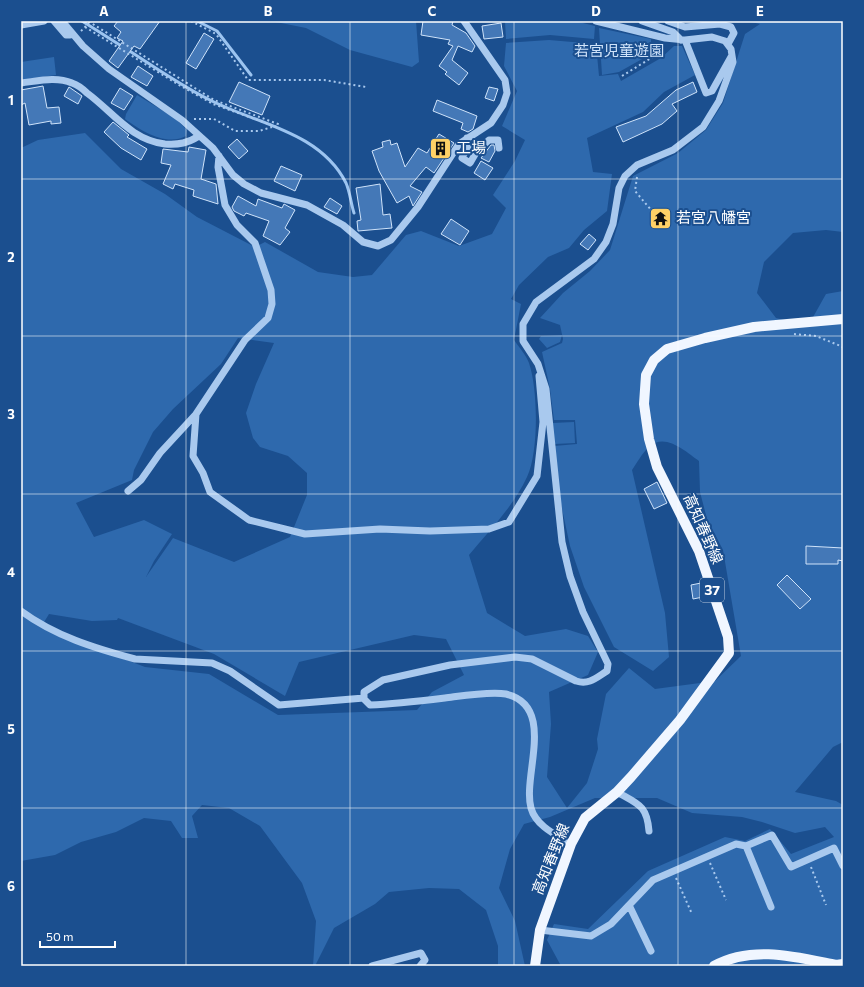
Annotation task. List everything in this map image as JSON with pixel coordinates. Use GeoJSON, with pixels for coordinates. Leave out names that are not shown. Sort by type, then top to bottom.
{"type":"FeatureCollection","features":[{"type":"Feature","properties":{"kind":"main road","name":"高知春野線"},"geometry":{"type":"LineString","coordinates":[[535,966],[540,930],[571,844],[585,818],[617,792],[680,720],[728,653],[728,638],[699,551],[658,467],[649,440],[644,404],[646,375],[654,360],[667,349],[705,338],[754,327],[843,319]]}},
{"type":"Feature","properties":{"kind":"main road"},"geometry":{"type":"LineString","coordinates":[[714,966],[724,961],[773,953],[836,965],[843,964]]}},
{"type":"Feature","properties":{"kind":"street"},"geometry":{"type":"LineString","coordinates":[[21,25],[44,21]]}},
{"type":"Feature","properties":{"kind":"street"},"geometry":{"type":"LineString","coordinates":[[54,21],[66,35],[72,35]]}},
{"type":"Feature","properties":{"kind":"street"},"geometry":{"type":"LineString","coordinates":[[62,21],[72,35],[109,68],[182,120],[219,156],[233,175],[244,184],[261,193],[307,204],[343,225],[363,242],[378,246],[391,240],[418,207],[459,144],[491,123],[503,105],[508,93],[504,80],[464,21]]}},
{"type":"Feature","properties":{"kind":"street"},"geometry":{"type":"LineString","coordinates":[[571,844],[540,824],[531,808],[530,788],[536,740],[533,724],[528,711],[521,702],[506,694],[472,694],[401,704],[370,705],[364,698],[364,692],[383,680],[450,665],[490,659],[515,657],[532,660],[576,682],[583,683],[590,682],[607,671],[608,664],[582,612],[562,542],[546,389],[538,364],[523,341],[522,324],[536,302],[594,259],[606,242],[613,224],[619,188],[625,176],[640,164],[673,150],[703,127],[719,101],[733,62],[732,54],[726,41],[712,37],[683,40],[653,35],[596,21]]}},
{"type":"Feature","properties":{"kind":"street"},"geometry":{"type":"LineString","coordinates":[[642,21],[673,32],[683,40],[706,93],[712,91],[732,54]]}},
{"type":"Feature","properties":{"kind":"street"},"geometry":{"type":"LineString","coordinates":[[668,21],[685,27],[720,24],[731,27],[734,33],[728,44]]}},
{"type":"Feature","properties":{"kind":"street"},"geometry":{"type":"LineString","coordinates":[[21,83],[58,78],[73,83],[97,100],[129,130],[153,142],[171,144],[188,143],[199,136]]}},
{"type":"Feature","properties":{"kind":"street"},"geometry":{"type":"LineString","coordinates":[[467,138],[468,146],[462,158],[470,163],[477,151],[489,140],[498,140],[498,148]]}},
{"type":"Feature","properties":{"kind":"street"},"geometry":{"type":"LineString","coordinates":[[128,491],[141,480],[160,453],[196,414],[244,340],[268,318],[272,304],[271,290],[255,242],[237,225],[225,205],[218,167],[219,156]]}},
{"type":"Feature","properties":{"kind":"street"},"geometry":{"type":"LineString","coordinates":[[196,414],[193,456],[203,473],[210,492],[249,520],[305,534],[380,529],[430,531],[490,529],[509,522],[537,476],[543,422],[538,364]]}},
{"type":"Feature","properties":{"kind":"street"},"geometry":{"type":"LineString","coordinates":[[21,611],[40,625],[73,641],[134,659],[212,663],[230,671],[279,705],[364,698]]}},
{"type":"Feature","properties":{"kind":"street"},"geometry":{"type":"LineString","coordinates":[[617,792],[640,806],[648,816],[649,831]]}},
{"type":"Feature","properties":{"kind":"street"},"geometry":{"type":"LineString","coordinates":[[540,930],[590,936],[611,924],[653,880],[736,844],[746,846],[772,835],[791,867],[834,848],[843,866]]}},
{"type":"Feature","properties":{"kind":"street"},"geometry":{"type":"LineString","coordinates":[[746,846],[771,907]]}},
{"type":"Feature","properties":{"kind":"street"},"geometry":{"type":"LineString","coordinates":[[629,905],[651,951]]}},
{"type":"Feature","properties":{"kind":"street"},"geometry":{"type":"LineString","coordinates":[[372,966],[421,953],[425,960],[420,966]]}},
{"type":"Feature","properties":{"kind":"path"},"geometry":{"type":"LineString","coordinates":[[191,21],[216,34],[248,80],[324,80],[366,87]]}},
{"type":"Feature","properties":{"kind":"path"},"geometry":{"type":"LineString","coordinates":[[89,22],[214,100],[278,124],[277,127],[227,110],[179,85],[85,27],[89,22]]}},
{"type":"Feature","properties":{"kind":"path"},"geometry":{"type":"LineString","coordinates":[[622,76],[656,55],[653,35]]}},
{"type":"Feature","properties":{"kind":"path"},"geometry":{"type":"LineString","coordinates":[[227,110],[228,106]]}},
{"type":"Feature","properties":{"kind":"path"},"geometry":{"type":"LineString","coordinates":[[190,119],[214,119],[235,131],[259,131],[272,126]]}},
{"type":"Feature","properties":{"kind":"path"},"geometry":{"type":"LineString","coordinates":[[640,164],[635,190],[652,211]]}},
{"type":"Feature","properties":{"kind":"path"},"geometry":{"type":"LineString","coordinates":[[793,334],[816,336],[843,347]]}},
{"type":"Feature","properties":{"kind":"path"},"geometry":{"type":"LineString","coordinates":[[707,857],[726,900]]}},
{"type":"Feature","properties":{"kind":"path"},"geometry":{"type":"LineString","coordinates":[[809,859],[826,905]]}},
{"type":"Feature","properties":{"kind":"path"},"geometry":{"type":"LineString","coordinates":[[674,871],[692,914]]}},
{"type":"Feature","properties":{"kind":"green space"},"geometry":{"type":"Polygon","coordinates":[[[271,21],[416,21],[419,62],[412,67],[350,50],[306,28],[271,21]]]}},
{"type":"Feature","properties":{"kind":"green space"},"geometry":{"type":"Polygon","coordinates":[[[505,21],[575,21],[595,26],[594,39],[550,35],[506,39],[505,21]]]}},
{"type":"Feature","properties":{"kind":"green space"},"geometry":{"type":"Polygon","coordinates":[[[747,21],[843,21],[843,232],[826,230],[793,233],[764,262],[757,293],[776,318],[808,326],[826,294],[843,291],[843,742],[833,747],[795,792],[836,801],[843,805],[843,966],[561,966],[547,940],[554,924],[588,929],[648,871],[725,837],[745,841],[770,829],[791,854],[834,837],[825,827],[795,833],[742,817],[692,813],[657,798],[595,798],[550,817],[524,824],[510,849],[499,888],[515,921],[525,966],[498,966],[498,946],[486,910],[459,889],[429,888],[389,892],[375,904],[334,928],[315,966],[313,966],[316,921],[302,883],[260,826],[229,808],[202,805],[192,816],[198,838],[182,838],[171,821],[144,818],[116,832],[81,842],[55,855],[21,861],[21,148],[38,140],[85,133],[121,169],[165,194],[197,217],[255,247],[265,242],[318,272],[353,277],[372,275],[406,235],[421,231],[459,246],[492,234],[506,208],[493,195],[515,161],[525,140],[502,126],[517,91],[504,66],[506,43],[549,40],[596,44],[599,76],[618,74],[621,81],[661,58],[674,46],[682,46],[695,75],[664,92],[643,112],[587,138],[593,172],[612,174],[607,211],[584,230],[569,248],[548,257],[519,285],[511,299],[521,304],[514,340],[529,363],[532,374],[536,420],[534,452],[527,477],[515,498],[469,555],[487,613],[525,636],[566,629],[588,636],[598,652],[588,675],[549,692],[551,724],[547,777],[567,808],[587,783],[598,749],[597,739],[606,694],[629,668],[655,689],[715,681],[741,656],[723,550],[707,519],[700,492],[699,461],[682,449],[668,442],[655,443],[649,447],[632,470],[665,613],[669,657],[653,671],[614,647],[584,587],[570,546],[561,504],[554,446],[577,444],[575,420],[554,420],[550,389],[542,352],[562,343],[563,339],[560,325],[540,318],[563,293],[590,271],[610,250],[633,176],[678,153],[706,130],[723,103],[745,34],[760,24],[747,21]],[[238,338],[221,364],[173,409],[153,432],[134,470],[132,480],[76,503],[94,537],[144,520],[172,534],[154,561],[146,577],[173,538],[234,562],[290,537],[307,495],[307,473],[288,456],[260,447],[253,438],[246,413],[256,384],[274,343],[238,338]],[[49,614],[41,627],[145,667],[209,674],[278,715],[417,710],[432,692],[464,675],[446,639],[414,635],[299,662],[285,696],[214,654],[118,618],[117,620],[92,621],[49,614]]]}},
{"type":"Feature","properties":{"kind":"green space","name":"若宮児童遊園"},"geometry":{"type":"Polygon","coordinates":[[[599,28],[651,39],[651,54],[619,72],[602,75],[599,28]]]}},
{"type":"Feature","properties":{"kind":"green space"},"geometry":{"type":"Polygon","coordinates":[[[54,57],[56,75],[21,80],[21,62],[54,57]]]}},
{"type":"Feature","properties":{"kind":"green space"},"geometry":{"type":"Polygon","coordinates":[[[137,95],[175,118],[187,130],[186,136],[170,140],[154,136],[125,119],[126,114],[137,95]]]}},
{"type":"Feature","properties":{"kind":"green space"},"geometry":{"type":"Polygon","coordinates":[[[562,335],[560,342],[547,348],[539,339],[541,336],[562,335]]]}},
{"type":"Feature","properties":{"kind":"green space"},"geometry":{"type":"Polygon","coordinates":[[[574,422],[575,443],[554,444],[552,423],[574,422]]]}},
{"type":"Feature","properties":{"kind":"building"},"geometry":{"type":"Polygon","coordinates":[[[118,21],[160,21],[140,49],[134,46],[118,68],[109,61],[123,41],[117,38],[121,32],[114,26],[118,21]]]}},
{"type":"Feature","properties":{"kind":"building"},"geometry":{"type":"Polygon","coordinates":[[[423,21],[453,21],[452,25],[466,33],[475,46],[472,52],[458,46],[452,60],[468,73],[459,85],[445,74],[447,72],[439,66],[453,46],[448,44],[450,40],[421,35],[423,21]]]}},
{"type":"Feature","properties":{"kind":"building"},"geometry":{"type":"Polygon","coordinates":[[[501,23],[503,37],[484,39],[482,26],[501,23]]]}},
{"type":"Feature","properties":{"kind":"building"},"geometry":{"type":"Polygon","coordinates":[[[204,33],[214,39],[196,69],[186,63],[204,33]]]}},
{"type":"Feature","properties":{"kind":"building"},"geometry":{"type":"Polygon","coordinates":[[[138,66],[153,76],[147,86],[131,77],[138,66]]]}},
{"type":"Feature","properties":{"kind":"building"},"geometry":{"type":"Polygon","coordinates":[[[239,82],[270,96],[262,115],[229,102],[239,82]]]}},
{"type":"Feature","properties":{"kind":"building"},"geometry":{"type":"Polygon","coordinates":[[[693,82],[697,92],[672,104],[677,111],[662,124],[623,142],[616,127],[646,116],[676,90],[693,82]]]}},
{"type":"Feature","properties":{"kind":"building"},"geometry":{"type":"Polygon","coordinates":[[[43,86],[47,108],[59,107],[61,123],[51,124],[51,121],[29,125],[25,103],[21,105],[21,90],[43,86]]]}},
{"type":"Feature","properties":{"kind":"building"},"geometry":{"type":"Polygon","coordinates":[[[69,87],[82,96],[78,104],[64,96],[69,87]]]}},
{"type":"Feature","properties":{"kind":"building"},"geometry":{"type":"Polygon","coordinates":[[[489,87],[498,89],[494,101],[485,98],[489,87]]]}},
{"type":"Feature","properties":{"kind":"building"},"geometry":{"type":"Polygon","coordinates":[[[120,88],[133,96],[124,110],[111,103],[120,88]]]}},
{"type":"Feature","properties":{"kind":"building"},"geometry":{"type":"Polygon","coordinates":[[[437,100],[477,116],[473,129],[468,132],[461,129],[463,123],[433,111],[437,100]]]}},
{"type":"Feature","properties":{"kind":"building"},"geometry":{"type":"Polygon","coordinates":[[[113,122],[129,135],[127,137],[147,149],[141,160],[121,148],[104,132],[113,122]]]}},
{"type":"Feature","properties":{"kind":"building"},"geometry":{"type":"Polygon","coordinates":[[[439,134],[454,143],[434,173],[426,167],[410,186],[422,192],[413,206],[409,196],[397,203],[379,171],[372,151],[383,147],[382,142],[390,140],[391,145],[397,143],[405,167],[418,148],[427,153],[439,134]]]}},
{"type":"Feature","properties":{"kind":"building"},"geometry":{"type":"Polygon","coordinates":[[[237,139],[248,151],[239,159],[228,147],[237,139]]]}},
{"type":"Feature","properties":{"kind":"building"},"geometry":{"type":"Polygon","coordinates":[[[491,145],[494,145],[495,151],[489,162],[481,158],[491,145]]]}},
{"type":"Feature","properties":{"kind":"building"},"geometry":{"type":"Polygon","coordinates":[[[189,147],[206,150],[201,179],[216,184],[218,204],[193,196],[194,190],[175,184],[173,189],[163,184],[171,165],[161,163],[163,149],[188,152],[189,147]]]}},
{"type":"Feature","properties":{"kind":"building"},"geometry":{"type":"Polygon","coordinates":[[[481,161],[493,168],[485,180],[474,173],[481,161]]]}},
{"type":"Feature","properties":{"kind":"building"},"geometry":{"type":"Polygon","coordinates":[[[281,166],[302,175],[295,191],[274,181],[281,166]]]}},
{"type":"Feature","properties":{"kind":"building"},"geometry":{"type":"Polygon","coordinates":[[[380,184],[383,215],[390,214],[392,228],[358,231],[357,221],[361,220],[356,188],[380,184]]]}},
{"type":"Feature","properties":{"kind":"building"},"geometry":{"type":"Polygon","coordinates":[[[238,196],[256,206],[258,199],[282,208],[284,204],[295,210],[285,228],[290,232],[280,245],[263,236],[269,221],[246,213],[244,216],[234,211],[232,207],[238,196]]]}},
{"type":"Feature","properties":{"kind":"building"},"geometry":{"type":"Polygon","coordinates":[[[330,198],[342,206],[337,214],[324,207],[330,198]]]}},
{"type":"Feature","properties":{"kind":"building"},"geometry":{"type":"Polygon","coordinates":[[[451,219],[469,231],[460,245],[441,234],[451,219]]]}},
{"type":"Feature","properties":{"kind":"building"},"geometry":{"type":"Polygon","coordinates":[[[589,234],[596,240],[588,250],[580,244],[589,234]]]}},
{"type":"Feature","properties":{"kind":"building"},"geometry":{"type":"Polygon","coordinates":[[[657,482],[667,503],[654,509],[644,489],[657,482]]]}},
{"type":"Feature","properties":{"kind":"building"},"geometry":{"type":"Polygon","coordinates":[[[806,546],[843,548],[843,561],[838,560],[838,564],[806,564],[806,546]]]}},
{"type":"Feature","properties":{"kind":"building"},"geometry":{"type":"Polygon","coordinates":[[[787,575],[811,599],[800,609],[777,585],[787,575]]]}},
{"type":"Feature","properties":{"kind":"building"},"geometry":{"type":"Polygon","coordinates":[[[701,583],[703,597],[693,599],[691,585],[701,583]]]}},
{"type":"Feature","properties":{"kind":"waterway"},"geometry":{"type":"LineString","coordinates":[[82,21],[123,47]]}},
{"type":"Feature","properties":{"kind":"waterway"},"geometry":{"type":"LineString","coordinates":[[197,21],[217,31],[251,75]]}},
{"type":"Feature","properties":{"kind":"waterway"},"geometry":{"type":"LineString","coordinates":[[128,50],[170,78],[214,102],[288,132],[321,152],[335,166],[346,183],[354,213]]}},
{"type":"Feature","properties":{"kind":"place","name":"工場"},"geometry":{"type":"Point","coordinates":[440,148]}},
{"type":"Feature","properties":{"kind":"place","name":"若宮八幡宮"},"geometry":{"type":"Point","coordinates":[661,218]}}]}
